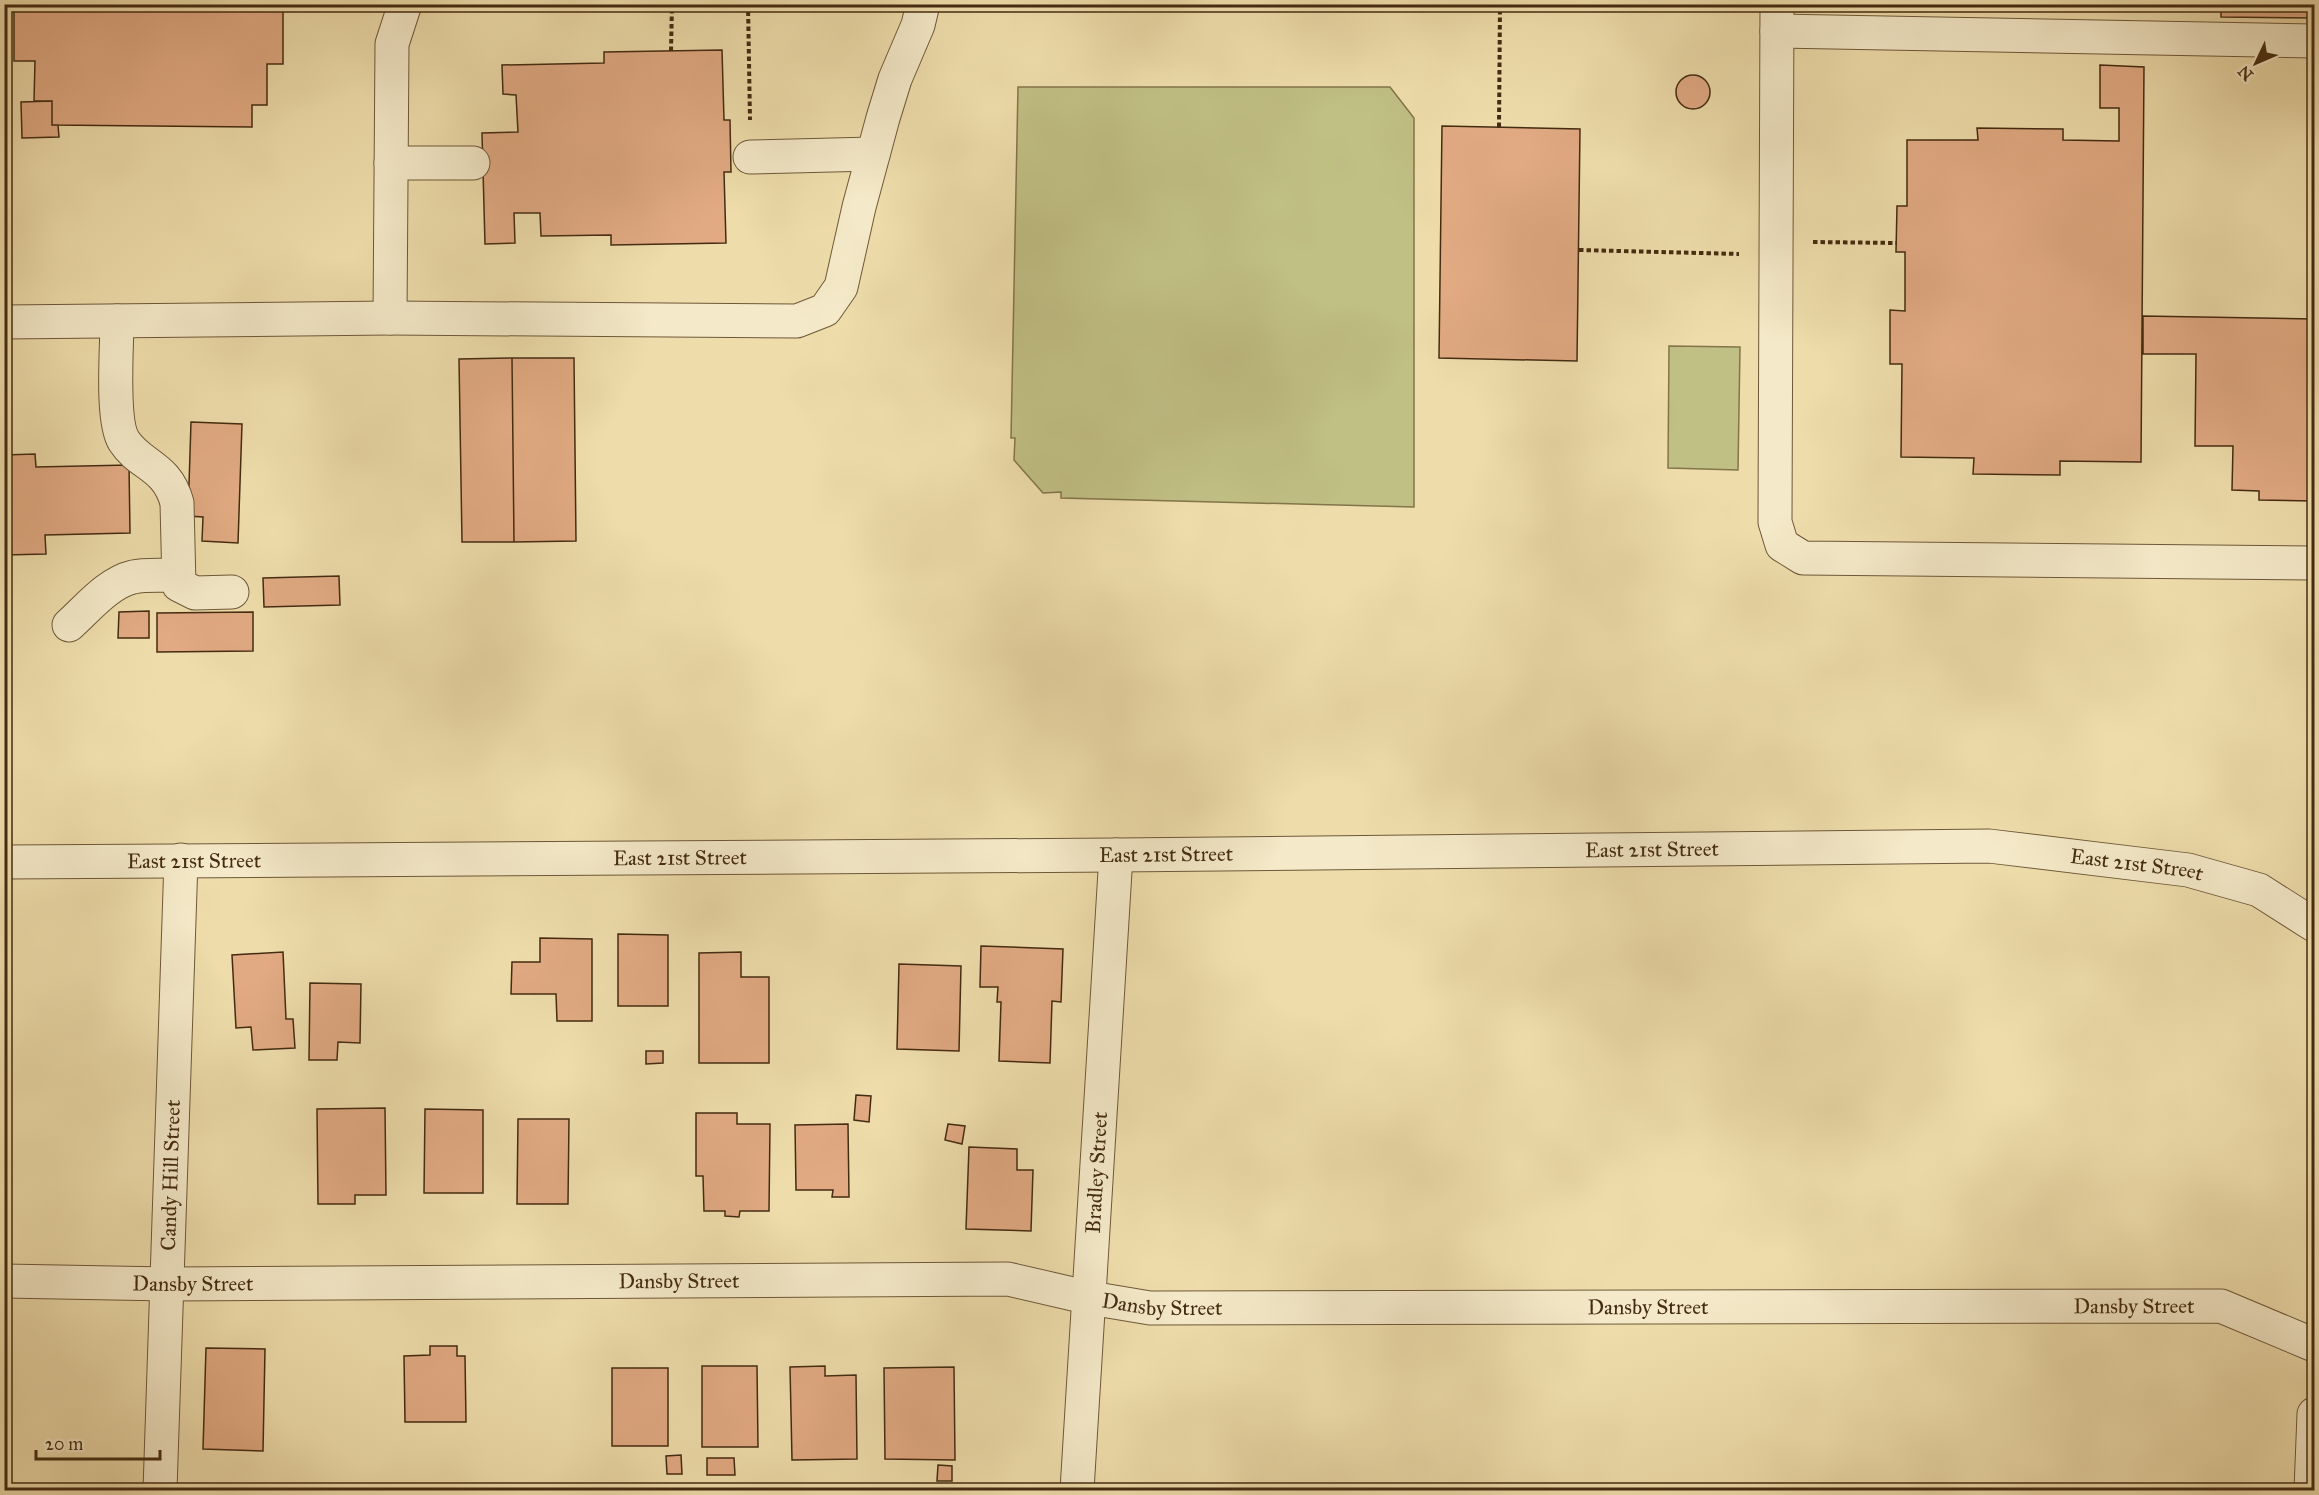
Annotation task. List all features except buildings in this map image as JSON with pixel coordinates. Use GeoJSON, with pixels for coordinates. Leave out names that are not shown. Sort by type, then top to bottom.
{"type":"FeatureCollection","features":[{"type":"Feature","properties":{"kind":"street"},"geometry":{"type":"LineString","coordinates":[[390,318],[392,44],[405,4]]}},
{"type":"Feature","properties":{"kind":"street"},"geometry":{"type":"LineString","coordinates":[[4,322],[390,318],[797,321],[825,310],[841,286],[873,154],[895,80],[918,25],[923,4]]}},
{"type":"Feature","properties":{"kind":"street"},"geometry":{"type":"LineString","coordinates":[[2314,41],[1777,18],[1776,248],[1776,522],[1782,545],[1791,552],[1803,558],[2314,563]]}},
{"type":"Feature","properties":{"kind":"street"},"geometry":{"type":"LineString","coordinates":[[750,157],[873,154]]}},
{"type":"Feature","properties":{"kind":"street"},"geometry":{"type":"LineString","coordinates":[[391,164],[473,164]]}},
{"type":"Feature","properties":{"kind":"street"},"geometry":{"type":"LineString","coordinates":[[117,321],[117,418],[124,441],[166,478],[174,492],[177,503],[176,576],[179,585],[195,593],[232,592]]}},
{"type":"Feature","properties":{"kind":"street"},"geometry":{"type":"LineString","coordinates":[[69,626],[111,587],[123,581],[134,576],[176,576]]}},
{"type":"Feature","properties":{"kind":"street","name":"East 21st Street"},"geometry":{"type":"LineString","coordinates":[[4,862],[1116,855],[1989,846],[2187,870],[2259,890],[2314,925]]}},
{"type":"Feature","properties":{"kind":"street","name":"Bradley Street"},"geometry":{"type":"LineString","coordinates":[[1077,1491],[1116,855]]}},
{"type":"Feature","properties":{"kind":"street","name":"Candy Hill Street"},"geometry":{"type":"LineString","coordinates":[[160,1491],[181,860]]}},
{"type":"Feature","properties":{"kind":"street","name":"Dansby Street"},"geometry":{"type":"LineString","coordinates":[[4,1281],[168,1284],[1008,1279],[1090,1298],[1150,1308],[2221,1306],[2314,1345]]}},
{"type":"Feature","properties":{"kind":"street"},"geometry":{"type":"LineString","coordinates":[[2311,1491],[2314,1414]]}},
{"type":"Feature","properties":{"kind":"path"},"geometry":{"type":"LineString","coordinates":[[671,51],[672,4]]}},
{"type":"Feature","properties":{"kind":"path"},"geometry":{"type":"LineString","coordinates":[[748,4],[750,157]]}},
{"type":"Feature","properties":{"kind":"path"},"geometry":{"type":"LineString","coordinates":[[1499,128],[1500,4]]}},
{"type":"Feature","properties":{"kind":"path"},"geometry":{"type":"LineString","coordinates":[[1579,250],[1776,248],[1897,243]]}},
{"type":"Feature","properties":{"kind":"shaded area"},"geometry":{"type":"Polygon","coordinates":[[[1018,87],[1390,87],[1414,118],[1414,507],[1061,498],[1061,492],[1043,493],[1014,460],[1015,438],[1011,438],[1018,87]]]}},
{"type":"Feature","properties":{"kind":"shaded area"},"geometry":{"type":"Polygon","coordinates":[[[1669,346],[1740,347],[1738,470],[1668,468],[1669,346]]]}}]}
